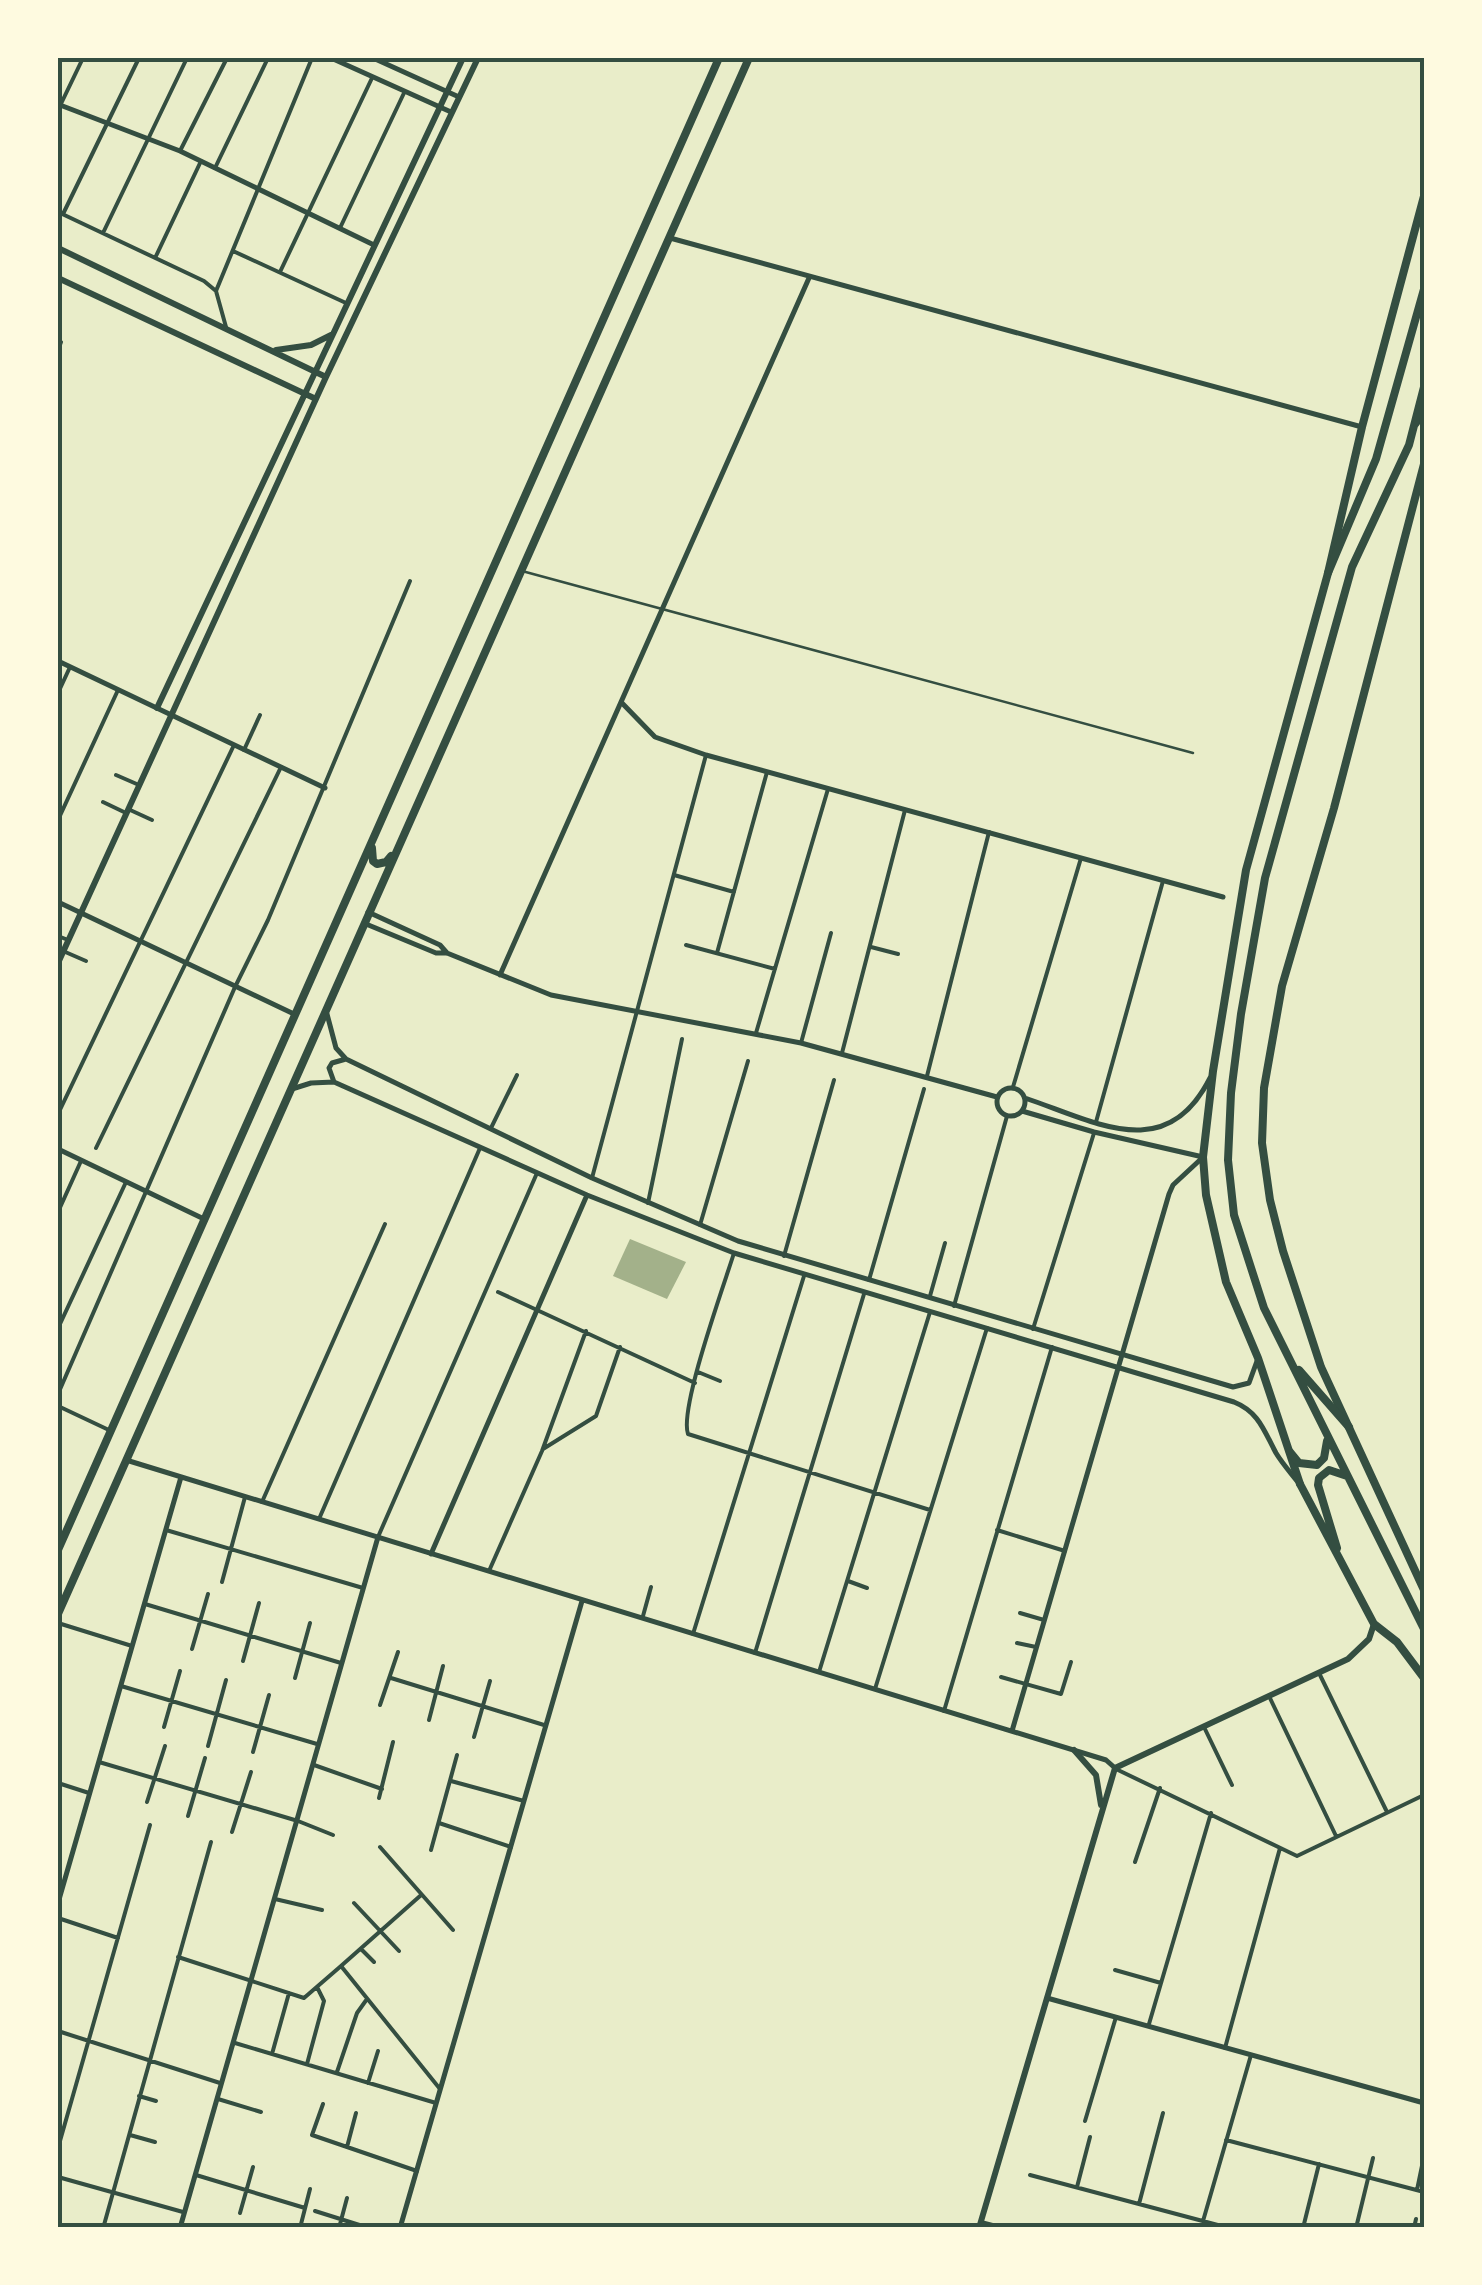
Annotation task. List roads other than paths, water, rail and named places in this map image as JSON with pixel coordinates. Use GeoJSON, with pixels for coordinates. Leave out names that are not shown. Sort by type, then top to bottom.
{"type":"FeatureCollection","features":[{"type":"Feature","properties":{"kind":"main road"},"geometry":{"type":"LineString","coordinates":[[157,708],[463,58]]}},
{"type":"Feature","properties":{"kind":"main road"},"geometry":{"type":"LineString","coordinates":[[60,957],[326,377],[478,58]]}},
{"type":"Feature","properties":{"kind":"main road"},"geometry":{"type":"LineString","coordinates":[[58,1550],[719,58]]}},
{"type":"Feature","properties":{"kind":"main road"},"geometry":{"type":"LineString","coordinates":[[58,1614],[749,58]]}},
{"type":"Feature","properties":{"kind":"main road"},"geometry":{"type":"LineString","coordinates":[[1424,196],[1362,427],[1328,573],[1246,870],[1204,1157],[1206,1196],[1226,1282],[1258,1358],[1300,1484],[1374,1624],[1397,1642],[1424,1678]]}},
{"type":"Feature","properties":{"kind":"main road"},"geometry":{"type":"LineString","coordinates":[[58,248],[326,377]]}},
{"type":"Feature","properties":{"kind":"main road"},"geometry":{"type":"LineString","coordinates":[[58,278],[316,399]]}},
{"type":"Feature","properties":{"kind":"main road"},"geometry":{"type":"LineString","coordinates":[[1328,573],[1376,459],[1424,289]]}},
{"type":"Feature","properties":{"kind":"main road"},"geometry":{"type":"LineString","coordinates":[[269,350],[297,348],[332,334]]}},
{"type":"Feature","properties":{"kind":"main road"},"geometry":{"type":"LineString","coordinates":[[1412,432],[1424,386]]}},
{"type":"Feature","properties":{"kind":"main road"},"geometry":{"type":"LineString","coordinates":[[1424,407],[1352,567],[1265,878],[1240,1014],[1228,1160],[1234,1214],[1264,1308],[1424,1629]]}},
{"type":"Feature","properties":{"kind":"main road"},"geometry":{"type":"LineString","coordinates":[[1424,464],[1334,808],[1282,986],[1264,1088],[1262,1143],[1270,1200],[1320,1368],[1424,1590]]}},
{"type":"Feature","properties":{"kind":"main road"},"geometry":{"type":"LineString","coordinates":[[375,833],[374,862],[386,862],[395,850]]}},
{"type":"Feature","properties":{"kind":"main road"},"geometry":{"type":"LineString","coordinates":[[345,902],[368,912]]}},
{"type":"Feature","properties":{"kind":"main road"},"geometry":{"type":"LineString","coordinates":[[340,913],[364,922]]}},
{"type":"Feature","properties":{"kind":"main road"},"geometry":{"type":"LineString","coordinates":[[1289,1358],[1349,1427]]}},
{"type":"Feature","properties":{"kind":"main road"},"geometry":{"type":"LineString","coordinates":[[1290,1452],[1299,1462],[1316,1465],[1328,1448],[1326,1432]]}},
{"type":"Feature","properties":{"kind":"main road"},"geometry":{"type":"LineString","coordinates":[[1339,1554],[1318,1484],[1328,1470],[1347,1476]]}},
{"type":"Feature","properties":{"kind":"main road"},"geometry":{"type":"LineString","coordinates":[[980,2224],[1115,1768],[1318,1674],[1362,1648],[1374,1624]]}},
{"type":"Feature","properties":{"kind":"main road"},"geometry":{"type":"LineString","coordinates":[[1074,1750],[1096,1776],[1102,1813]]}},
{"type":"Feature","properties":{"kind":"street"},"geometry":{"type":"LineString","coordinates":[[83,58],[59,107],[180,151],[374,245]]}},
{"type":"Feature","properties":{"kind":"street"},"geometry":{"type":"LineString","coordinates":[[140,58],[60,213],[204,281],[216,291],[226,329]]}},
{"type":"Feature","properties":{"kind":"street"},"geometry":{"type":"LineString","coordinates":[[102,234],[188,58]]}},
{"type":"Feature","properties":{"kind":"street"},"geometry":{"type":"LineString","coordinates":[[180,151],[227,58]]}},
{"type":"Feature","properties":{"kind":"street"},"geometry":{"type":"LineString","coordinates":[[215,168],[268,58]]}},
{"type":"Feature","properties":{"kind":"street"},"geometry":{"type":"LineString","coordinates":[[216,291],[312,58]]}},
{"type":"Feature","properties":{"kind":"street"},"geometry":{"type":"LineString","coordinates":[[330,58],[452,112]]}},
{"type":"Feature","properties":{"kind":"street"},"geometry":{"type":"LineString","coordinates":[[373,58],[459,97]]}},
{"type":"Feature","properties":{"kind":"street"},"geometry":{"type":"LineString","coordinates":[[280,272],[373,76]]}},
{"type":"Feature","properties":{"kind":"street"},"geometry":{"type":"LineString","coordinates":[[340,228],[405,91]]}},
{"type":"Feature","properties":{"kind":"street"},"geometry":{"type":"LineString","coordinates":[[156,258],[201,161]]}},
{"type":"Feature","properties":{"kind":"street"},"geometry":{"type":"LineString","coordinates":[[668,238],[1362,427]]}},
{"type":"Feature","properties":{"kind":"street"},"geometry":{"type":"LineString","coordinates":[[233,251],[346,303]]}},
{"type":"Feature","properties":{"kind":"street"},"geometry":{"type":"LineString","coordinates":[[500,975],[810,278]]}},
{"type":"Feature","properties":{"kind":"street"},"geometry":{"type":"LineString","coordinates":[[58,350],[61,342]]}},
{"type":"Feature","properties":{"kind":"street"},"geometry":{"type":"LineString","coordinates":[[58,1394],[235,987],[268,920],[410,581]]}},
{"type":"Feature","properties":{"kind":"street"},"geometry":{"type":"LineString","coordinates":[[58,661],[325,788]]}},
{"type":"Feature","properties":{"kind":"street"},"geometry":{"type":"LineString","coordinates":[[58,693],[70,667]]}},
{"type":"Feature","properties":{"kind":"street"},"geometry":{"type":"LineString","coordinates":[[58,820],[118,690]]}},
{"type":"Feature","properties":{"kind":"street"},"geometry":{"type":"LineString","coordinates":[[620,702],[656,737],[706,755],[1223,896]]}},
{"type":"Feature","properties":{"kind":"street"},"geometry":{"type":"LineString","coordinates":[[244,750],[260,715]]}},
{"type":"Feature","properties":{"kind":"street"},"geometry":{"type":"LineString","coordinates":[[58,1114],[234,745]]}},
{"type":"Feature","properties":{"kind":"street"},"geometry":{"type":"LineString","coordinates":[[592,1178],[706,755]]}},
{"type":"Feature","properties":{"kind":"street"},"geometry":{"type":"LineString","coordinates":[[96,1148],[282,768]]}},
{"type":"Feature","properties":{"kind":"street"},"geometry":{"type":"LineString","coordinates":[[717,953],[767,772]]}},
{"type":"Feature","properties":{"kind":"street"},"geometry":{"type":"LineString","coordinates":[[116,775],[139,785]]}},
{"type":"Feature","properties":{"kind":"street"},"geometry":{"type":"LineString","coordinates":[[756,1033],[828,789]]}},
{"type":"Feature","properties":{"kind":"street"},"geometry":{"type":"LineString","coordinates":[[103,802],[152,820]]}},
{"type":"Feature","properties":{"kind":"street"},"geometry":{"type":"LineString","coordinates":[[842,1053],[905,810]]}},
{"type":"Feature","properties":{"kind":"street"},"geometry":{"type":"LineString","coordinates":[[927,1076],[989,832]]}},
{"type":"Feature","properties":{"kind":"street"},"geometry":{"type":"LineString","coordinates":[[1013,1088],[1082,858]]}},
{"type":"Feature","properties":{"kind":"street"},"geometry":{"type":"LineString","coordinates":[[674,875],[734,892]]}},
{"type":"Feature","properties":{"kind":"street"},"geometry":{"type":"LineString","coordinates":[[1033,1329],[1094,1132],[1164,880]]}},
{"type":"Feature","properties":{"kind":"street"},"geometry":{"type":"LineString","coordinates":[[58,902],[296,1014]]}},
{"type":"Feature","properties":{"kind":"street"},"geometry":{"type":"LineString","coordinates":[[368,912],[440,945],[447,953]]}},
{"type":"Feature","properties":{"kind":"street"},"geometry":{"type":"LineString","coordinates":[[364,922],[551,995],[801,1043],[997,1097]]}},
{"type":"Feature","properties":{"kind":"street"},"geometry":{"type":"LineString","coordinates":[[801,1043],[832,933]]}},
{"type":"Feature","properties":{"kind":"street"},"geometry":{"type":"LineString","coordinates":[[58,936],[68,940]]}},
{"type":"Feature","properties":{"kind":"street"},"geometry":{"type":"LineString","coordinates":[[686,945],[775,969]]}},
{"type":"Feature","properties":{"kind":"street"},"geometry":{"type":"LineString","coordinates":[[871,947],[898,954]]}},
{"type":"Feature","properties":{"kind":"street"},"geometry":{"type":"LineString","coordinates":[[60,957],[86,961]]}},
{"type":"Feature","properties":{"kind":"street"},"geometry":{"type":"LineString","coordinates":[[326,1009],[336,1048],[346,1059],[592,1178],[738,1241],[1237,1387],[1252,1380],[1258,1358]]}},
{"type":"Feature","properties":{"kind":"street"},"geometry":{"type":"LineString","coordinates":[[648,1203],[682,1039]]}},
{"type":"Feature","properties":{"kind":"street"},"geometry":{"type":"LineString","coordinates":[[334,1082],[332,1063],[346,1059]]}},
{"type":"Feature","properties":{"kind":"street"},"geometry":{"type":"LineString","coordinates":[[700,1226],[748,1061]]}},
{"type":"Feature","properties":{"kind":"street"},"geometry":{"type":"LineString","coordinates":[[1025,1098],[1022,1110],[1015,1116],[1007,1116],[998,1108],[997,1097],[1004,1089],[1013,1088],[1025,1098],[1141,1133],[1172,1124],[1198,1102],[1214,1071]]}},
{"type":"Feature","properties":{"kind":"street"},"geometry":{"type":"LineString","coordinates":[[491,1128],[517,1075]]}},
{"type":"Feature","properties":{"kind":"street"},"geometry":{"type":"LineString","coordinates":[[784,1256],[834,1080]]}},
{"type":"Feature","properties":{"kind":"street"},"geometry":{"type":"LineString","coordinates":[[289,1090],[311,1083],[334,1082],[587,1194],[734,1253],[1118,1366],[1249,1409],[1260,1420],[1278,1457],[1300,1484]]}},
{"type":"Feature","properties":{"kind":"street"},"geometry":{"type":"LineString","coordinates":[[870,1280],[924,1090]]}},
{"type":"Feature","properties":{"kind":"street"},"geometry":{"type":"LineString","coordinates":[[1022,1110],[1094,1132],[1204,1157]]}},
{"type":"Feature","properties":{"kind":"street"},"geometry":{"type":"LineString","coordinates":[[954,1306],[1007,1116]]}},
{"type":"Feature","properties":{"kind":"street"},"geometry":{"type":"LineString","coordinates":[[319,1520],[480,1148]]}},
{"type":"Feature","properties":{"kind":"street"},"geometry":{"type":"LineString","coordinates":[[58,1149],[204,1219]]}},
{"type":"Feature","properties":{"kind":"street"},"geometry":{"type":"LineString","coordinates":[[1012,1732],[1169,1194],[1173,1185],[1204,1157]]}},
{"type":"Feature","properties":{"kind":"street"},"geometry":{"type":"LineString","coordinates":[[58,1212],[81,1160]]}},
{"type":"Feature","properties":{"kind":"street"},"geometry":{"type":"LineString","coordinates":[[180,2228],[378,1538],[537,1172]]}},
{"type":"Feature","properties":{"kind":"street"},"geometry":{"type":"LineString","coordinates":[[60,1324],[126,1182]]}},
{"type":"Feature","properties":{"kind":"street"},"geometry":{"type":"LineString","coordinates":[[431,1554],[587,1194]]}},
{"type":"Feature","properties":{"kind":"street"},"geometry":{"type":"LineString","coordinates":[[262,1502],[384,1224]]}},
{"type":"Feature","properties":{"kind":"street"},"geometry":{"type":"LineString","coordinates":[[738,1241],[695,1382],[685,1427],[690,1436],[930,1510]]}},
{"type":"Feature","properties":{"kind":"street"},"geometry":{"type":"LineString","coordinates":[[930,1299],[944,1243]]}},
{"type":"Feature","properties":{"kind":"street"},"geometry":{"type":"LineString","coordinates":[[693,1634],[804,1274]]}},
{"type":"Feature","properties":{"kind":"street"},"geometry":{"type":"LineString","coordinates":[[498,1292],[695,1382]]}},
{"type":"Feature","properties":{"kind":"street"},"geometry":{"type":"LineString","coordinates":[[755,1653],[865,1293]]}},
{"type":"Feature","properties":{"kind":"street"},"geometry":{"type":"LineString","coordinates":[[819,1672],[930,1312]]}},
{"type":"Feature","properties":{"kind":"street"},"geometry":{"type":"LineString","coordinates":[[874,1690],[987,1328]]}},
{"type":"Feature","properties":{"kind":"street"},"geometry":{"type":"LineString","coordinates":[[489,1572],[542,1450],[586,1331]]}},
{"type":"Feature","properties":{"kind":"street"},"geometry":{"type":"LineString","coordinates":[[542,1450],[596,1416],[620,1347]]}},
{"type":"Feature","properties":{"kind":"street"},"geometry":{"type":"LineString","coordinates":[[944,1711],[1052,1347]]}},
{"type":"Feature","properties":{"kind":"street"},"geometry":{"type":"LineString","coordinates":[[698,1372],[720,1380]]}},
{"type":"Feature","properties":{"kind":"street"},"geometry":{"type":"LineString","coordinates":[[58,1406],[111,1431]]}},
{"type":"Feature","properties":{"kind":"street"},"geometry":{"type":"LineString","coordinates":[[126,1460],[1106,1760],[1115,1768],[1297,1856],[1424,1795]]}},
{"type":"Feature","properties":{"kind":"street"},"geometry":{"type":"LineString","coordinates":[[58,1904],[182,1477]]}},
{"type":"Feature","properties":{"kind":"street"},"geometry":{"type":"LineString","coordinates":[[222,1582],[245,1497]]}},
{"type":"Feature","properties":{"kind":"street"},"geometry":{"type":"LineString","coordinates":[[166,1530],[364,1588]]}},
{"type":"Feature","properties":{"kind":"street"},"geometry":{"type":"LineString","coordinates":[[998,1530],[1064,1551]]}},
{"type":"Feature","properties":{"kind":"street"},"geometry":{"type":"LineString","coordinates":[[847,1581],[867,1588]]}},
{"type":"Feature","properties":{"kind":"street"},"geometry":{"type":"LineString","coordinates":[[642,1618],[651,1587]]}},
{"type":"Feature","properties":{"kind":"street"},"geometry":{"type":"LineString","coordinates":[[192,1649],[208,1594]]}},
{"type":"Feature","properties":{"kind":"street"},"geometry":{"type":"LineString","coordinates":[[400,2228],[582,1600]]}},
{"type":"Feature","properties":{"kind":"street"},"geometry":{"type":"LineString","coordinates":[[243,1661],[259,1603]]}},
{"type":"Feature","properties":{"kind":"street"},"geometry":{"type":"LineString","coordinates":[[145,1604],[343,1664]]}},
{"type":"Feature","properties":{"kind":"street"},"geometry":{"type":"LineString","coordinates":[[1020,1612],[1044,1620]]}},
{"type":"Feature","properties":{"kind":"street"},"geometry":{"type":"LineString","coordinates":[[58,1623],[132,1646]]}},
{"type":"Feature","properties":{"kind":"street"},"geometry":{"type":"LineString","coordinates":[[294,1678],[310,1623]]}},
{"type":"Feature","properties":{"kind":"street"},"geometry":{"type":"LineString","coordinates":[[1016,1642],[1036,1647]]}},
{"type":"Feature","properties":{"kind":"street"},"geometry":{"type":"LineString","coordinates":[[380,1705],[398,1652]]}},
{"type":"Feature","properties":{"kind":"street"},"geometry":{"type":"LineString","coordinates":[[1001,1677],[1061,1694],[1071,1662]]}},
{"type":"Feature","properties":{"kind":"street"},"geometry":{"type":"LineString","coordinates":[[429,1720],[442,1666]]}},
{"type":"Feature","properties":{"kind":"street"},"geometry":{"type":"LineString","coordinates":[[164,1726],[180,1672]]}},
{"type":"Feature","properties":{"kind":"street"},"geometry":{"type":"LineString","coordinates":[[1318,1674],[1387,1812]]}},
{"type":"Feature","properties":{"kind":"street"},"geometry":{"type":"LineString","coordinates":[[391,1678],[546,1726]]}},
{"type":"Feature","properties":{"kind":"street"},"geometry":{"type":"LineString","coordinates":[[208,1746],[226,1680]]}},
{"type":"Feature","properties":{"kind":"street"},"geometry":{"type":"LineString","coordinates":[[474,1737],[490,1681]]}},
{"type":"Feature","properties":{"kind":"street"},"geometry":{"type":"LineString","coordinates":[[120,1686],[320,1745]]}},
{"type":"Feature","properties":{"kind":"street"},"geometry":{"type":"LineString","coordinates":[[253,1752],[269,1695]]}},
{"type":"Feature","properties":{"kind":"street"},"geometry":{"type":"LineString","coordinates":[[1269,1696],[1336,1836]]}},
{"type":"Feature","properties":{"kind":"street"},"geometry":{"type":"LineString","coordinates":[[1204,1727],[1232,1785]]}},
{"type":"Feature","properties":{"kind":"street"},"geometry":{"type":"LineString","coordinates":[[379,1798],[393,1742]]}},
{"type":"Feature","properties":{"kind":"street"},"geometry":{"type":"LineString","coordinates":[[147,1802],[165,1746]]}},
{"type":"Feature","properties":{"kind":"street"},"geometry":{"type":"LineString","coordinates":[[431,1850],[456,1755]]}},
{"type":"Feature","properties":{"kind":"street"},"geometry":{"type":"LineString","coordinates":[[188,1816],[205,1758]]}},
{"type":"Feature","properties":{"kind":"street"},"geometry":{"type":"LineString","coordinates":[[98,1762],[332,1834]]}},
{"type":"Feature","properties":{"kind":"street"},"geometry":{"type":"LineString","coordinates":[[314,1766],[382,1788]]}},
{"type":"Feature","properties":{"kind":"street"},"geometry":{"type":"LineString","coordinates":[[232,1832],[252,1772]]}},
{"type":"Feature","properties":{"kind":"street"},"geometry":{"type":"LineString","coordinates":[[449,1780],[524,1801]]}},
{"type":"Feature","properties":{"kind":"street"},"geometry":{"type":"LineString","coordinates":[[58,1783],[90,1793]]}},
{"type":"Feature","properties":{"kind":"street"},"geometry":{"type":"LineString","coordinates":[[1135,1862],[1160,1788]]}},
{"type":"Feature","properties":{"kind":"street"},"geometry":{"type":"LineString","coordinates":[[1148,2026],[1211,1813]]}},
{"type":"Feature","properties":{"kind":"street"},"geometry":{"type":"LineString","coordinates":[[438,1822],[510,1846]]}},
{"type":"Feature","properties":{"kind":"street"},"geometry":{"type":"LineString","coordinates":[[58,2148],[150,1825]]}},
{"type":"Feature","properties":{"kind":"street"},"geometry":{"type":"LineString","coordinates":[[104,2226],[211,1842]]}},
{"type":"Feature","properties":{"kind":"street"},"geometry":{"type":"LineString","coordinates":[[380,1848],[452,1930]]}},
{"type":"Feature","properties":{"kind":"street"},"geometry":{"type":"LineString","coordinates":[[1225,2048],[1280,1848]]}},
{"type":"Feature","properties":{"kind":"street"},"geometry":{"type":"LineString","coordinates":[[178,1957],[304,1998],[420,1896]]}},
{"type":"Feature","properties":{"kind":"street"},"geometry":{"type":"LineString","coordinates":[[275,1899],[322,1910]]}},
{"type":"Feature","properties":{"kind":"street"},"geometry":{"type":"LineString","coordinates":[[354,1903],[399,1951]]}},
{"type":"Feature","properties":{"kind":"street"},"geometry":{"type":"LineString","coordinates":[[58,1918],[118,1938]]}},
{"type":"Feature","properties":{"kind":"street"},"geometry":{"type":"LineString","coordinates":[[361,1948],[374,1962]]}},
{"type":"Feature","properties":{"kind":"street"},"geometry":{"type":"LineString","coordinates":[[340,1966],[440,2089]]}},
{"type":"Feature","properties":{"kind":"street"},"geometry":{"type":"LineString","coordinates":[[1115,1970],[1161,1983]]}},
{"type":"Feature","properties":{"kind":"street"},"geometry":{"type":"LineString","coordinates":[[307,2065],[324,2001],[317,1987]]}},
{"type":"Feature","properties":{"kind":"street"},"geometry":{"type":"LineString","coordinates":[[272,2054],[288,1993]]}},
{"type":"Feature","properties":{"kind":"street"},"geometry":{"type":"LineString","coordinates":[[1047,1998],[1424,2104]]}},
{"type":"Feature","properties":{"kind":"street"},"geometry":{"type":"LineString","coordinates":[[337,2074],[357,2013],[368,1999]]}},
{"type":"Feature","properties":{"kind":"street"},"geometry":{"type":"LineString","coordinates":[[1085,2121],[1116,2017]]}},
{"type":"Feature","properties":{"kind":"street"},"geometry":{"type":"LineString","coordinates":[[58,2031],[222,2084]]}},
{"type":"Feature","properties":{"kind":"street"},"geometry":{"type":"LineString","coordinates":[[234,2043],[436,2103]]}},
{"type":"Feature","properties":{"kind":"street"},"geometry":{"type":"LineString","coordinates":[[368,2083],[378,2051]]}},
{"type":"Feature","properties":{"kind":"street"},"geometry":{"type":"LineString","coordinates":[[1202,2224],[1251,2055]]}},
{"type":"Feature","properties":{"kind":"street"},"geometry":{"type":"LineString","coordinates":[[139,2096],[156,2101]]}},
{"type":"Feature","properties":{"kind":"street"},"geometry":{"type":"LineString","coordinates":[[218,2098],[261,2112]]}},
{"type":"Feature","properties":{"kind":"street"},"geometry":{"type":"LineString","coordinates":[[323,2104],[312,2135],[416,2171]]}},
{"type":"Feature","properties":{"kind":"street"},"geometry":{"type":"LineString","coordinates":[[347,2147],[356,2112]]}},
{"type":"Feature","properties":{"kind":"street"},"geometry":{"type":"LineString","coordinates":[[1138,2204],[1163,2113]]}},
{"type":"Feature","properties":{"kind":"street"},"geometry":{"type":"LineString","coordinates":[[129,2134],[154,2142]]}},
{"type":"Feature","properties":{"kind":"street"},"geometry":{"type":"LineString","coordinates":[[1077,2187],[1090,2137]]}},
{"type":"Feature","properties":{"kind":"street"},"geometry":{"type":"LineString","coordinates":[[1226,2140],[1424,2192]]}},
{"type":"Feature","properties":{"kind":"street"},"geometry":{"type":"LineString","coordinates":[[1356,2228],[1373,2158]]}},
{"type":"Feature","properties":{"kind":"street"},"geometry":{"type":"LineString","coordinates":[[1417,2190],[1423,2161]]}},
{"type":"Feature","properties":{"kind":"street"},"geometry":{"type":"LineString","coordinates":[[1304,2228],[1318,2164]]}},
{"type":"Feature","properties":{"kind":"street"},"geometry":{"type":"LineString","coordinates":[[240,2213],[253,2166]]}},
{"type":"Feature","properties":{"kind":"street"},"geometry":{"type":"LineString","coordinates":[[196,2175],[305,2208]]}},
{"type":"Feature","properties":{"kind":"street"},"geometry":{"type":"LineString","coordinates":[[1030,2175],[1202,2224],[1229,2228]]}},
{"type":"Feature","properties":{"kind":"street"},"geometry":{"type":"LineString","coordinates":[[58,2177],[185,2212]]}},
{"type":"Feature","properties":{"kind":"street"},"geometry":{"type":"LineString","coordinates":[[300,2228],[310,2189]]}},
{"type":"Feature","properties":{"kind":"street"},"geometry":{"type":"LineString","coordinates":[[339,2228],[346,2198]]}},
{"type":"Feature","properties":{"kind":"street"},"geometry":{"type":"LineString","coordinates":[[315,2211],[369,2228]]}},
{"type":"Feature","properties":{"kind":"street"},"geometry":{"type":"LineString","coordinates":[[1414,2228],[1416,2219]]}},
{"type":"Feature","properties":{"kind":"street"},"geometry":{"type":"LineString","coordinates":[[980,2224],[1004,2228]]}},
{"type":"Feature","properties":{"kind":"lane"},"geometry":{"type":"LineString","coordinates":[[520,570],[1193,753]]}}]}
